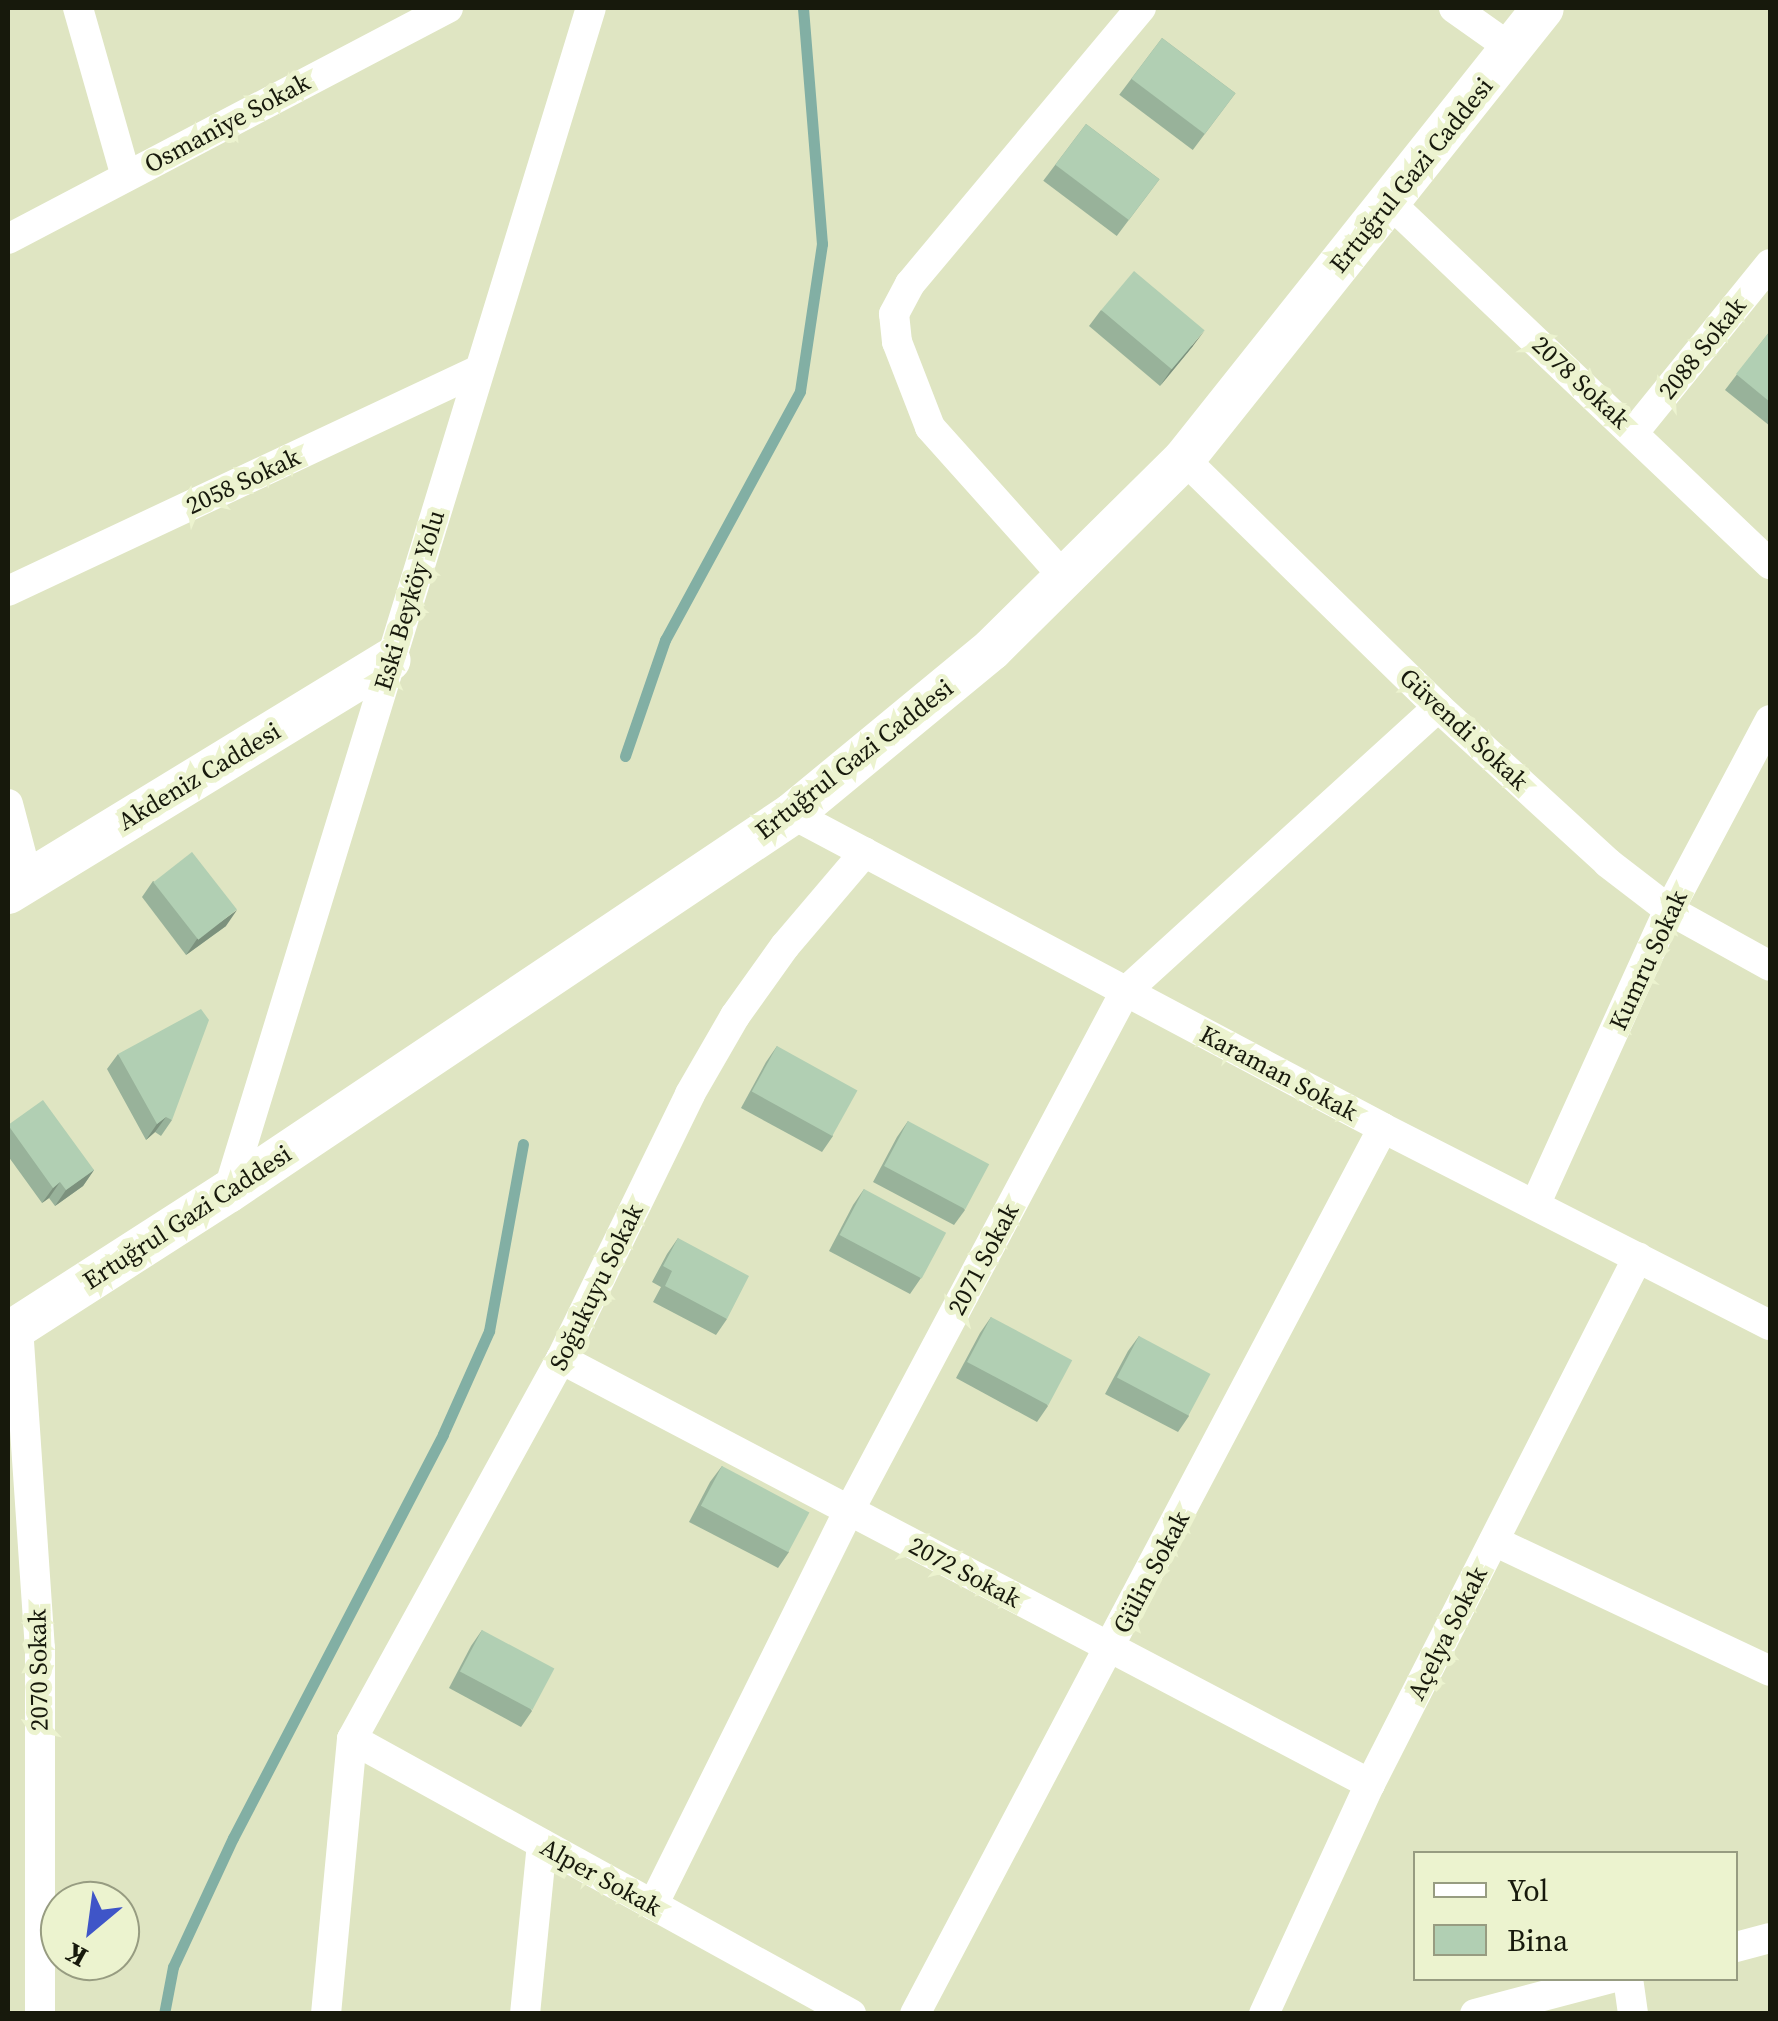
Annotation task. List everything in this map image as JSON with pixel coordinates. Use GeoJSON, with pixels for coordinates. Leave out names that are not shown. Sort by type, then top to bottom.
{"type":"FeatureCollection","features":[{"type":"Feature","properties":{"kind":"main road","name":"Ertuğrul Gazi Caddesi"},"geometry":{"type":"LineString","coordinates":[[13,1330],[228,1192],[792,814],[992,650],[1184,459],[1543,8]]}},
{"type":"Feature","properties":{"kind":"main road","name":"Akdeniz Caddesi"},"geometry":{"type":"LineString","coordinates":[[18,886],[390,660]]}},
{"type":"Feature","properties":{"kind":"street"},"geometry":{"type":"LineString","coordinates":[[78,8],[126,176]]}},
{"type":"Feature","properties":{"kind":"street","name":"Osmaniye Sokak"},"geometry":{"type":"LineString","coordinates":[[8,239],[448,8]]}},
{"type":"Feature","properties":{"kind":"street","name":"Eski Beyköy Yolu"},"geometry":{"type":"LineString","coordinates":[[228,1192],[592,8]]}},
{"type":"Feature","properties":{"kind":"street"},"geometry":{"type":"LineString","coordinates":[[1064,577],[930,427],[897,342],[894,314],[910,284],[1141,8]]}},
{"type":"Feature","properties":{"kind":"street"},"geometry":{"type":"LineString","coordinates":[[1454,8],[1512,49]]}},
{"type":"Feature","properties":{"kind":"street","name":"2078 Sokak"},"geometry":{"type":"LineString","coordinates":[[1390,202],[1770,564]]}},
{"type":"Feature","properties":{"kind":"street","name":"2088 Sokak"},"geometry":{"type":"LineString","coordinates":[[1634,432],[1770,264]]}},
{"type":"Feature","properties":{"kind":"street","name":"2058 Sokak"},"geometry":{"type":"LineString","coordinates":[[8,592],[480,370]]}},
{"type":"Feature","properties":{"kind":"street","name":"Güvendi Sokak"},"geometry":{"type":"LineString","coordinates":[[1184,459],[1438,707],[1608,863],[1669,910],[1770,966]]}},
{"type":"Feature","properties":{"kind":"street","name":"2071 Sokak"},"geometry":{"type":"LineString","coordinates":[[652,1905],[849,1511],[1125,992],[1438,707]]}},
{"type":"Feature","properties":{"kind":"street","name":"Kumru Sokak"},"geometry":{"type":"LineString","coordinates":[[1534,1204],[1669,910],[1770,720]]}},
{"type":"Feature","properties":{"kind":"street"},"geometry":{"type":"LineString","coordinates":[[8,804],[18,886]]}},
{"type":"Feature","properties":{"kind":"street","name":"Karaman Sokak"},"geometry":{"type":"LineString","coordinates":[[792,814],[1383,1128],[1770,1325]]}},
{"type":"Feature","properties":{"kind":"street","name":"Soğukuyu Sokak"},"geometry":{"type":"LineString","coordinates":[[352,1739],[561,1359],[690,1094],[734,1016],[785,946],[865,852]]}},
{"type":"Feature","properties":{"kind":"street","name":"Gülin Sokak"},"geometry":{"type":"LineString","coordinates":[[914,2014],[1383,1128]]}},
{"type":"Feature","properties":{"kind":"street","name":"Açelya Sokak"},"geometry":{"type":"LineString","coordinates":[[1264,2014],[1370,1784],[1638,1257]]}},
{"type":"Feature","properties":{"kind":"street","name":"2070 Sokak"},"geometry":{"type":"LineString","coordinates":[[13,1330],[40,1648],[40,2014]]}},
{"type":"Feature","properties":{"kind":"street","name":"2072 Sokak"},"geometry":{"type":"LineString","coordinates":[[561,1359],[1370,1784]]}},
{"type":"Feature","properties":{"kind":"street"},"geometry":{"type":"LineString","coordinates":[[1494,1540],[1770,1671]]}},
{"type":"Feature","properties":{"kind":"street"},"geometry":{"type":"LineString","coordinates":[[326,2014],[352,1739]]}},
{"type":"Feature","properties":{"kind":"street","name":"Alper Sokak"},"geometry":{"type":"LineString","coordinates":[[352,1739],[851,2014]]}},
{"type":"Feature","properties":{"kind":"street"},"geometry":{"type":"LineString","coordinates":[[525,2014],[542,1844]]}},
{"type":"Feature","properties":{"kind":"street"},"geometry":{"type":"LineString","coordinates":[[1738,1946],[1770,1938]]}},
{"type":"Feature","properties":{"kind":"street"},"geometry":{"type":"LineString","coordinates":[[1475,2014],[1599,1981]]}},
{"type":"Feature","properties":{"kind":"street"},"geometry":{"type":"LineString","coordinates":[[1628,1981],[1633,2014]]}},
{"type":"Feature","properties":{"kind":"building"},"geometry":{"type":"Polygon","coordinates":[[[1162,38],[1235,93],[1205,134],[1131,79],[1162,38]]]}},
{"type":"Feature","properties":{"kind":"building"},"geometry":{"type":"Polygon","coordinates":[[[1086,124],[1159,179],[1129,220],[1055,165],[1086,124]]]}},
{"type":"Feature","properties":{"kind":"building"},"geometry":{"type":"Polygon","coordinates":[[[1134,271],[1204,330],[1172,369],[1101,310],[1134,271]]]}},
{"type":"Feature","properties":{"kind":"building"},"geometry":{"type":"Polygon","coordinates":[[[1770,331],[1770,402],[1736,374],[1770,331]]]}},
{"type":"Feature","properties":{"kind":"building"},"geometry":{"type":"Polygon","coordinates":[[[192,852],[237,910],[198,940],[153,882],[192,852]]]}},
{"type":"Feature","properties":{"kind":"building"},"geometry":{"type":"Polygon","coordinates":[[[201,1009],[209,1020],[172,1120],[166,1117],[157,1124],[118,1054],[201,1009]]]}},
{"type":"Feature","properties":{"kind":"building"},"geometry":{"type":"Polygon","coordinates":[[[777,1046],[857,1091],[832,1136],[752,1091],[777,1046]]]}},
{"type":"Feature","properties":{"kind":"building"},"geometry":{"type":"Polygon","coordinates":[[[43,1100],[94,1170],[66,1190],[60,1182],[53,1188],[8,1125],[43,1100]]]}},
{"type":"Feature","properties":{"kind":"building"},"geometry":{"type":"Polygon","coordinates":[[[908,1121],[989,1164],[965,1209],[884,1166],[908,1121]]]}},
{"type":"Feature","properties":{"kind":"building"},"geometry":{"type":"Polygon","coordinates":[[[864,1189],[946,1233],[922,1279],[840,1235],[864,1189]]]}},
{"type":"Feature","properties":{"kind":"building"},"geometry":{"type":"Polygon","coordinates":[[[678,1238],[749,1276],[727,1319],[665,1286],[672,1271],[663,1266],[678,1238]]]}},
{"type":"Feature","properties":{"kind":"building"},"geometry":{"type":"Polygon","coordinates":[[[991,1317],[1072,1360],[1048,1405],[967,1362],[991,1317]]]}},
{"type":"Feature","properties":{"kind":"building"},"geometry":{"type":"Polygon","coordinates":[[[1139,1336],[1211,1374],[1188,1416],[1117,1377],[1139,1336]]]}},
{"type":"Feature","properties":{"kind":"building"},"geometry":{"type":"Polygon","coordinates":[[[722,1466],[809,1512],[788,1552],[701,1506],[722,1466]]]}},
{"type":"Feature","properties":{"kind":"building"},"geometry":{"type":"Polygon","coordinates":[[[482,1630],[554,1668],[532,1710],[460,1671],[482,1630]]]}},
{"type":"Feature","properties":{"kind":"waterway"},"geometry":{"type":"LineString","coordinates":[[625,756],[665,640],[800,391],[822,244],[803,8]]}},
{"type":"Feature","properties":{"kind":"waterway"},"geometry":{"type":"LineString","coordinates":[[164,2014],[173,1967],[233,1838],[443,1434],[489,1331],[523,1144]]}}]}
